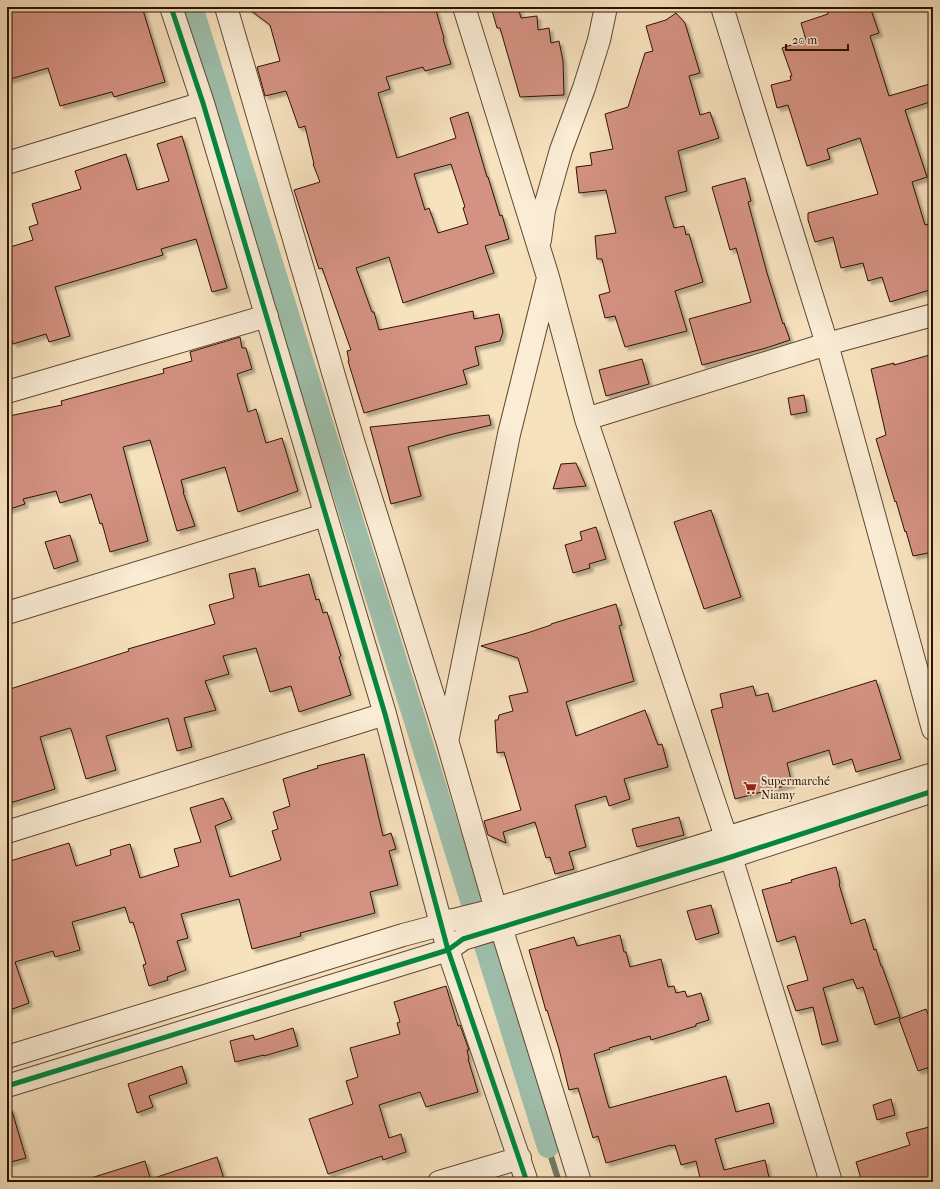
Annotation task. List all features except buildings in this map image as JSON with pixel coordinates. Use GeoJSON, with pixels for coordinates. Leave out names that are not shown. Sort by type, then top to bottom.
{"type":"FeatureCollection","features":[{"type":"Feature","properties":{"kind":"street"},"geometry":{"type":"LineString","coordinates":[[171,7],[203,103],[325,515],[453,932],[527,1182]]}},
{"type":"Feature","properties":{"kind":"street"},"geometry":{"type":"LineString","coordinates":[[226,7],[354,444],[447,740],[494,920],[580,1182]]}},
{"type":"Feature","properties":{"kind":"street"},"geometry":{"type":"LineString","coordinates":[[464,7],[539,247],[586,419],[728,847],[831,1182]]}},
{"type":"Feature","properties":{"kind":"street"},"geometry":{"type":"LineString","coordinates":[[539,247],[544,210],[559,157],[587,81],[599,40],[606,7]]}},
{"type":"Feature","properties":{"kind":"street"},"geometry":{"type":"LineString","coordinates":[[722,7],[827,344],[933,730]]}},
{"type":"Feature","properties":{"kind":"street"},"geometry":{"type":"LineString","coordinates":[[7,163],[203,103]]}},
{"type":"Feature","properties":{"kind":"street"},"geometry":{"type":"LineString","coordinates":[[447,740],[509,434],[548,278]]}},
{"type":"Feature","properties":{"kind":"street"},"geometry":{"type":"LineString","coordinates":[[586,419],[827,344],[933,315]]}},
{"type":"Feature","properties":{"kind":"street"},"geometry":{"type":"LineString","coordinates":[[7,392],[267,316]]}},
{"type":"Feature","properties":{"kind":"street"},"geometry":{"type":"LineString","coordinates":[[7,613],[325,515]]}},
{"type":"Feature","properties":{"kind":"street"},"geometry":{"type":"LineString","coordinates":[[7,832],[385,714]]}},
{"type":"Feature","properties":{"kind":"street"},"geometry":{"type":"LineString","coordinates":[[728,847],[933,774]]}},
{"type":"Feature","properties":{"kind":"street"},"geometry":{"type":"LineString","coordinates":[[7,1086],[453,932],[728,847],[933,791]]}},
{"type":"Feature","properties":{"kind":"street"},"geometry":{"type":"LineString","coordinates":[[7,1057],[395,937],[433,927],[453,932]]}},
{"type":"Feature","properties":{"kind":"street"},"geometry":{"type":"LineString","coordinates":[[439,1182],[520,1158]]}},
{"type":"Feature","properties":{"kind":"waterway"},"geometry":{"type":"LineString","coordinates":[[192,7],[548,1147]]}},
{"type":"Feature","properties":{"kind":"waterway"},"geometry":{"type":"LineString","coordinates":[[548,1147],[559,1182]]}},
{"type":"Feature","properties":{"kind":"cycle path"},"geometry":{"type":"LineString","coordinates":[[171,7],[203,103],[385,714],[448,950],[527,1182]]}},
{"type":"Feature","properties":{"kind":"cycle path"},"geometry":{"type":"LineString","coordinates":[[7,1086],[448,950],[463,939],[731,857],[933,791]]}},
{"type":"Feature","properties":{"kind":"place","name":"Supermarché Niamy"},"geometry":{"type":"Point","coordinates":[750,788]}}]}
